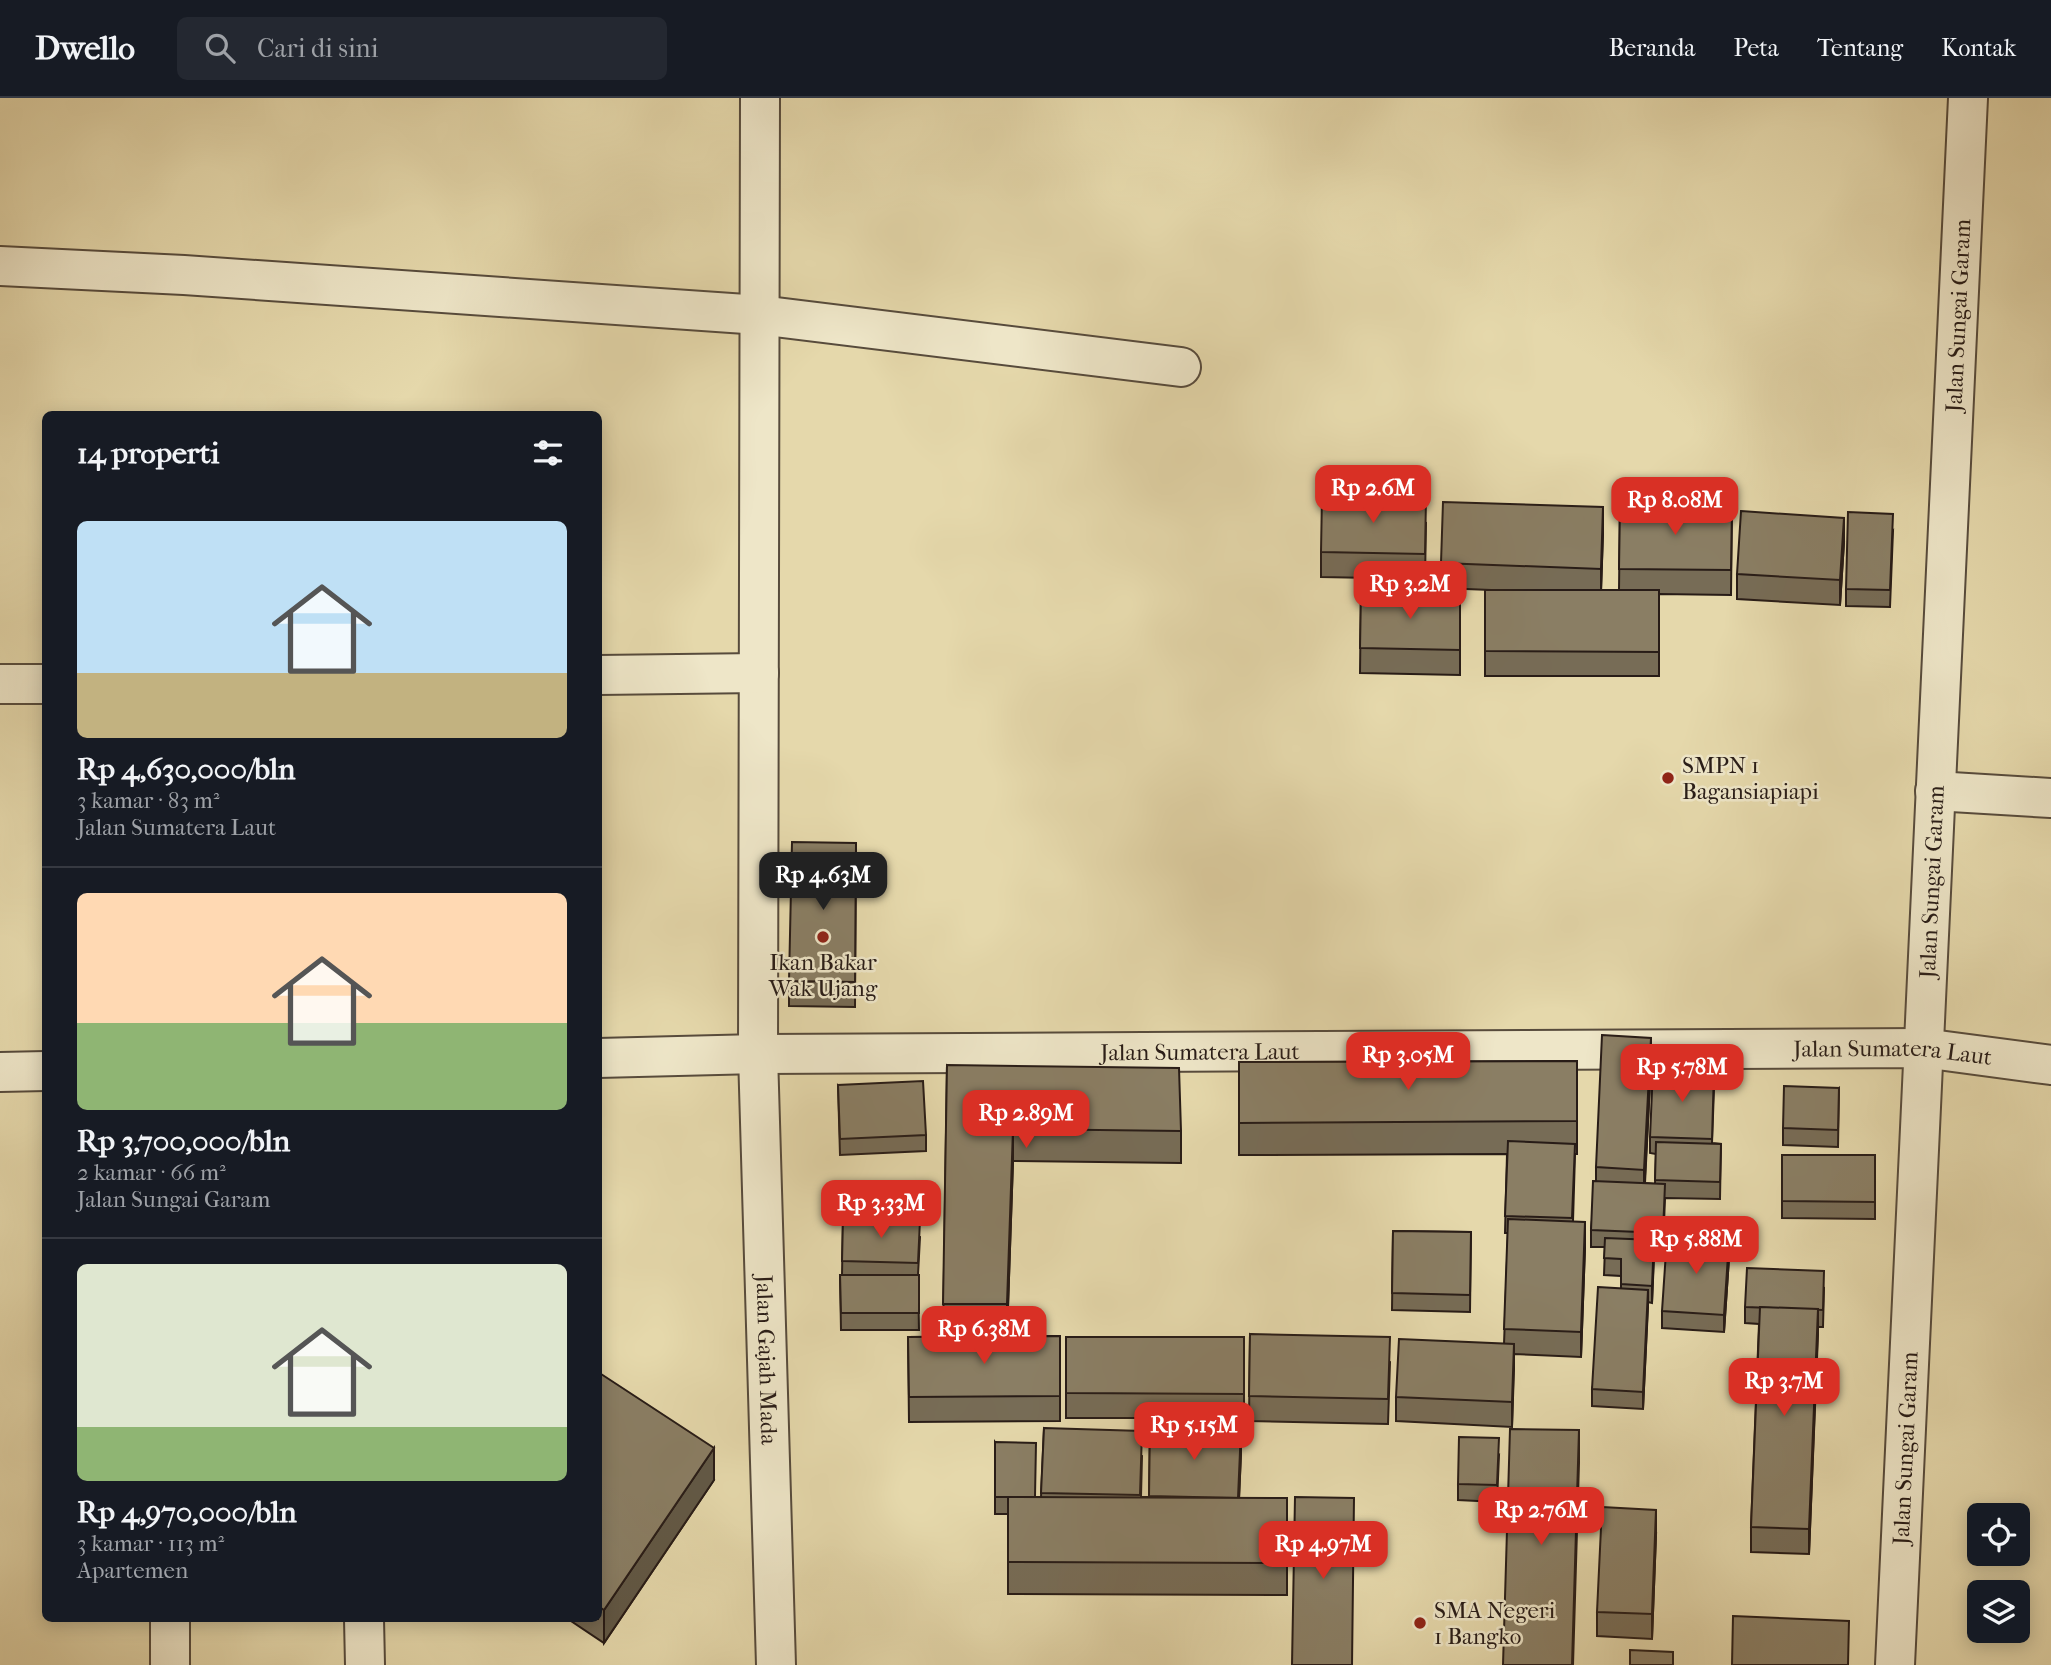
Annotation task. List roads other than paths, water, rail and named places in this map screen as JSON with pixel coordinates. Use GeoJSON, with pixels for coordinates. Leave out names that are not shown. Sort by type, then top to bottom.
{"type":"FeatureCollection","features":[{"type":"Feature","properties":{"kind":"street","name":"Jalan Gajah Mada"},"geometry":{"type":"LineString","coordinates":[[760,98],[758,1054],[776,1665]]}},
{"type":"Feature","properties":{"kind":"street","name":"Jalan Sungai Garam"},"geometry":{"type":"LineString","coordinates":[[1895,1665],[1968,98]]}},
{"type":"Feature","properties":{"kind":"street"},"geometry":{"type":"LineString","coordinates":[[0,266],[198,276],[760,315],[1181,367]]}},
{"type":"Feature","properties":{"kind":"street"},"geometry":{"type":"LineString","coordinates":[[602,675],[759,673]]}},
{"type":"Feature","properties":{"kind":"street"},"geometry":{"type":"LineString","coordinates":[[0,684],[42,684]]}},
{"type":"Feature","properties":{"kind":"street"},"geometry":{"type":"LineString","coordinates":[[1935,791],[2051,797]]}},
{"type":"Feature","properties":{"kind":"street","name":"Jalan Sumatera Laut"},"geometry":{"type":"LineString","coordinates":[[602,1058],[758,1054],[1923,1048],[2051,1065]]}},
{"type":"Feature","properties":{"kind":"street"},"geometry":{"type":"LineString","coordinates":[[0,1072],[42,1071]]}},
{"type":"Feature","properties":{"kind":"street"},"geometry":{"type":"LineString","coordinates":[[170,1622],[170,1665]]}},
{"type":"Feature","properties":{"kind":"street"},"geometry":{"type":"LineString","coordinates":[[364,1622],[365,1665]]}},
{"type":"Feature","properties":{"kind":"place","name":"SMPN 1 Bagansiapiapi"},"geometry":{"type":"Point","coordinates":[1668,778]}},
{"type":"Feature","properties":{"kind":"place","name":"Ikan Bakar Wak Ujang"},"geometry":{"type":"Point","coordinates":[823,937]}},
{"type":"Feature","properties":{"kind":"place","name":"SMA Negeri 1 Bangko"},"geometry":{"type":"Point","coordinates":[1420,1623]}}]}
